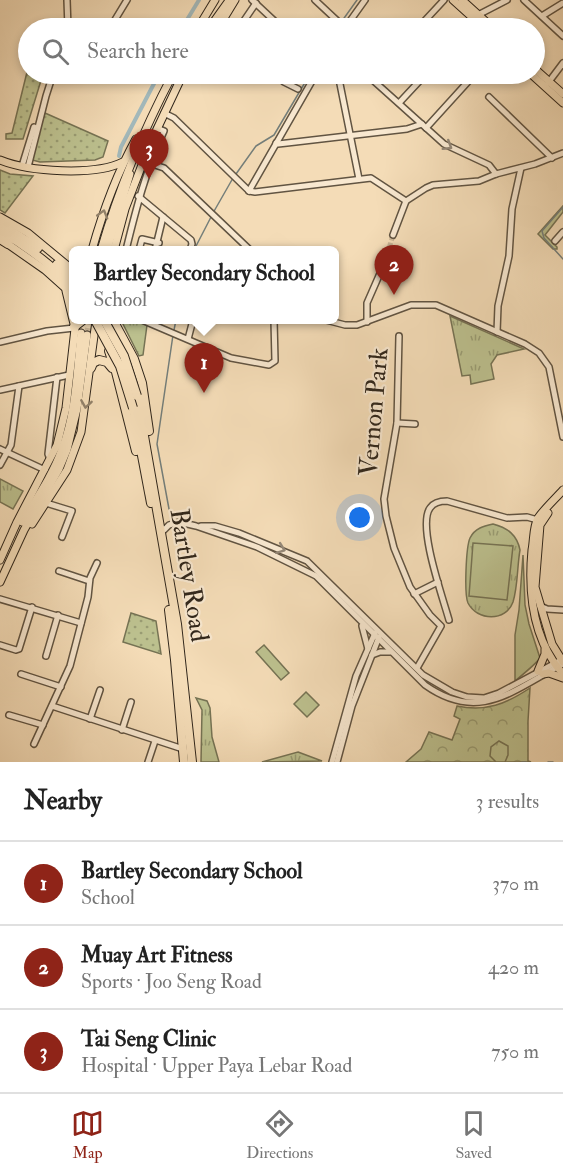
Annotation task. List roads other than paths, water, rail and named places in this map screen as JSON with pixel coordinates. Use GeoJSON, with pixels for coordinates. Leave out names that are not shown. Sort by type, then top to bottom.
{"type":"FeatureCollection","features":[{"type":"Feature","properties":{"kind":"highway"},"geometry":{"type":"LineString","coordinates":[[217,18],[230,0]]}},
{"type":"Feature","properties":{"kind":"highway"},"geometry":{"type":"LineString","coordinates":[[0,224],[41,250],[69,275]]}},
{"type":"Feature","properties":{"kind":"highway"},"geometry":{"type":"LineString","coordinates":[[0,231],[33,251],[69,284]]}},
{"type":"Feature","properties":{"kind":"highway","name":"Bartley Road"},"geometry":{"type":"LineString","coordinates":[[106,324],[124,356],[137,396],[151,465],[177,624],[192,762]]}},
{"type":"Feature","properties":{"kind":"highway"},"geometry":{"type":"LineString","coordinates":[[114,324],[134,359],[142,383],[147,410],[151,465]]}},
{"type":"Feature","properties":{"kind":"highway"},"geometry":{"type":"LineString","coordinates":[[92,327],[106,345],[117,376],[149,492]]}},
{"type":"Feature","properties":{"kind":"highway","name":"Bartley Road"},"geometry":{"type":"LineString","coordinates":[[92,327],[120,366],[133,408],[172,627],[184,762]]}},
{"type":"Feature","properties":{"kind":"highway"},"geometry":{"type":"LineString","coordinates":[[106,345],[107,335],[114,331],[123,338]]}},
{"type":"Feature","properties":{"kind":"highway"},"geometry":{"type":"LineString","coordinates":[[91,368],[96,361],[104,360],[111,365],[117,376]]}},
{"type":"Feature","properties":{"kind":"main road"},"geometry":{"type":"LineString","coordinates":[[204,18],[215,0]]}},
{"type":"Feature","properties":{"kind":"main road"},"geometry":{"type":"LineString","coordinates":[[216,18],[226,0]]}},
{"type":"Feature","properties":{"kind":"main road"},"geometry":{"type":"LineString","coordinates":[[224,18],[235,0]]}},
{"type":"Feature","properties":{"kind":"main road"},"geometry":{"type":"LineString","coordinates":[[453,0],[480,18]]}},
{"type":"Feature","properties":{"kind":"main road"},"geometry":{"type":"LineString","coordinates":[[462,0],[478,18]]}},
{"type":"Feature","properties":{"kind":"main road"},"geometry":{"type":"LineString","coordinates":[[546,83],[563,94]]}},
{"type":"Feature","properties":{"kind":"main road"},"geometry":{"type":"LineString","coordinates":[[546,83],[563,102]]}},
{"type":"Feature","properties":{"kind":"main road"},"geometry":{"type":"LineString","coordinates":[[101,246],[126,173],[150,117],[168,84]]}},
{"type":"Feature","properties":{"kind":"main road"},"geometry":{"type":"LineString","coordinates":[[107,246],[137,154],[165,100],[177,84]]}},
{"type":"Feature","properties":{"kind":"main road"},"geometry":{"type":"LineString","coordinates":[[115,246],[131,192],[146,162],[175,87]]}},
{"type":"Feature","properties":{"kind":"main road"},"geometry":{"type":"LineString","coordinates":[[93,246],[104,206],[123,162],[150,117]]}},
{"type":"Feature","properties":{"kind":"main road"},"geometry":{"type":"LineString","coordinates":[[0,160],[56,170],[106,168],[123,162]]}},
{"type":"Feature","properties":{"kind":"main road"},"geometry":{"type":"LineString","coordinates":[[106,168],[113,174],[114,183]]}},
{"type":"Feature","properties":{"kind":"main road"},"geometry":{"type":"LineString","coordinates":[[0,217],[28,233],[69,267]]}},
{"type":"Feature","properties":{"kind":"main road"},"geometry":{"type":"LineString","coordinates":[[3,241],[69,291]]}},
{"type":"Feature","properties":{"kind":"main road"},"geometry":{"type":"LineString","coordinates":[[51,251],[69,260]]}},
{"type":"Feature","properties":{"kind":"main road"},"geometry":{"type":"LineString","coordinates":[[62,284],[69,300]]}},
{"type":"Feature","properties":{"kind":"main road"},"geometry":{"type":"LineString","coordinates":[[0,561],[17,522],[45,470],[63,426],[74,327]]}},
{"type":"Feature","properties":{"kind":"main road"},"geometry":{"type":"LineString","coordinates":[[14,551],[67,470],[81,432],[91,368],[92,327]]}},
{"type":"Feature","properties":{"kind":"main road"},"geometry":{"type":"LineString","coordinates":[[0,582],[67,450],[77,410],[92,327]]}},
{"type":"Feature","properties":{"kind":"main road"},"geometry":{"type":"LineString","coordinates":[[0,561],[63,448],[92,327]]}},
{"type":"Feature","properties":{"kind":"main road"},"geometry":{"type":"LineString","coordinates":[[563,490],[540,520],[530,581],[536,621],[545,646],[540,673],[563,676],[535,580],[540,520],[563,495]]}},
{"type":"Feature","properties":{"kind":"main road"},"geometry":{"type":"LineString","coordinates":[[545,646],[560,662]]}},
{"type":"Feature","properties":{"kind":"main road"},"geometry":{"type":"LineString","coordinates":[[554,647],[563,649]]}},
{"type":"Feature","properties":{"kind":"street"},"geometry":{"type":"LineString","coordinates":[[66,0],[67,18]]}},
{"type":"Feature","properties":{"kind":"street"},"geometry":{"type":"LineString","coordinates":[[116,18],[127,0]]}},
{"type":"Feature","properties":{"kind":"street"},"geometry":{"type":"LineString","coordinates":[[315,0],[334,18]]}},
{"type":"Feature","properties":{"kind":"street"},"geometry":{"type":"LineString","coordinates":[[350,18],[366,0]]}},
{"type":"Feature","properties":{"kind":"street"},"geometry":{"type":"LineString","coordinates":[[427,18],[444,0]]}},
{"type":"Feature","properties":{"kind":"street"},"geometry":{"type":"LineString","coordinates":[[475,18],[476,15],[505,0]]}},
{"type":"Feature","properties":{"kind":"street"},"geometry":{"type":"LineString","coordinates":[[524,0],[542,16],[563,3]]}},
{"type":"Feature","properties":{"kind":"street"},"geometry":{"type":"LineString","coordinates":[[245,18],[254,2],[271,18]]}},
{"type":"Feature","properties":{"kind":"street"},"geometry":{"type":"LineString","coordinates":[[545,19],[563,36]]}},
{"type":"Feature","properties":{"kind":"street"},"geometry":{"type":"LineString","coordinates":[[546,83],[563,63]]}},
{"type":"Feature","properties":{"kind":"street"},"geometry":{"type":"LineString","coordinates":[[25,166],[50,84]]}},
{"type":"Feature","properties":{"kind":"street"},"geometry":{"type":"LineString","coordinates":[[288,84],[298,89]]}},
{"type":"Feature","properties":{"kind":"street"},"geometry":{"type":"LineString","coordinates":[[249,191],[310,84]]}},
{"type":"Feature","properties":{"kind":"street"},"geometry":{"type":"LineString","coordinates":[[340,84],[359,179]]}},
{"type":"Feature","properties":{"kind":"street"},"geometry":{"type":"LineString","coordinates":[[378,84],[444,144],[489,165],[496,174]]}},
{"type":"Feature","properties":{"kind":"street"},"geometry":{"type":"LineString","coordinates":[[399,103],[417,84]]}},
{"type":"Feature","properties":{"kind":"street"},"geometry":{"type":"LineString","coordinates":[[276,143],[424,126],[465,84]]}},
{"type":"Feature","properties":{"kind":"street"},"geometry":{"type":"LineString","coordinates":[[489,97],[552,158]]}},
{"type":"Feature","properties":{"kind":"street"},"geometry":{"type":"LineString","coordinates":[[164,113],[174,118],[249,191],[371,178],[406,201]]}},
{"type":"Feature","properties":{"kind":"street"},"geometry":{"type":"LineString","coordinates":[[393,235],[406,201],[426,188],[434,185],[479,181],[563,153]]}},
{"type":"Feature","properties":{"kind":"street"},"geometry":{"type":"LineString","coordinates":[[127,246],[146,162],[164,168],[246,246]]}},
{"type":"Feature","properties":{"kind":"street"},"geometry":{"type":"LineString","coordinates":[[497,332],[498,306],[509,256],[514,198],[521,168]]}},
{"type":"Feature","properties":{"kind":"street"},"geometry":{"type":"LineString","coordinates":[[131,192],[191,240],[191,246]]}},
{"type":"Feature","properties":{"kind":"street"},"geometry":{"type":"LineString","coordinates":[[157,246],[163,217]]}},
{"type":"Feature","properties":{"kind":"street"},"geometry":{"type":"LineString","coordinates":[[555,241],[562,234]]}},
{"type":"Feature","properties":{"kind":"street"},"geometry":{"type":"LineString","coordinates":[[140,246],[142,239],[158,243]]}},
{"type":"Feature","properties":{"kind":"street"},"geometry":{"type":"LineString","coordinates":[[367,322],[367,303],[385,262]]}},
{"type":"Feature","properties":{"kind":"street"},"geometry":{"type":"LineString","coordinates":[[339,323],[345,325],[367,322],[402,307],[436,305],[533,348],[546,362],[552,376],[563,437]]}},
{"type":"Feature","properties":{"kind":"street"},"geometry":{"type":"LineString","coordinates":[[152,324],[231,358],[269,366],[275,361],[274,324]]}},
{"type":"Feature","properties":{"kind":"street"},"geometry":{"type":"LineString","coordinates":[[188,339],[192,324]]}},
{"type":"Feature","properties":{"kind":"street"},"geometry":{"type":"LineString","coordinates":[[0,342],[74,327]]}},
{"type":"Feature","properties":{"kind":"street","name":"Vernon Park"},"geometry":{"type":"LineString","coordinates":[[399,336],[397,423],[384,499],[394,548],[414,594],[441,626],[417,668]]}},
{"type":"Feature","properties":{"kind":"street"},"geometry":{"type":"LineString","coordinates":[[0,390],[69,375]]}},
{"type":"Feature","properties":{"kind":"street"},"geometry":{"type":"LineString","coordinates":[[50,459],[48,454],[57,377]]}},
{"type":"Feature","properties":{"kind":"street"},"geometry":{"type":"LineString","coordinates":[[0,465],[11,445],[19,386]]}},
{"type":"Feature","properties":{"kind":"street"},"geometry":{"type":"LineString","coordinates":[[397,423],[415,424]]}},
{"type":"Feature","properties":{"kind":"street"},"geometry":{"type":"LineString","coordinates":[[0,449],[45,470]]}},
{"type":"Feature","properties":{"kind":"street"},"geometry":{"type":"LineString","coordinates":[[449,620],[428,544],[430,509],[436,503],[447,501],[507,518],[527,517],[540,520]]}},
{"type":"Feature","properties":{"kind":"street"},"geometry":{"type":"LineString","coordinates":[[46,503],[72,511],[62,537]]}},
{"type":"Feature","properties":{"kind":"street"},"geometry":{"type":"LineString","coordinates":[[162,532],[169,525],[179,522],[196,526],[256,547],[317,574],[432,682],[452,693],[484,698],[540,673]]}},
{"type":"Feature","properties":{"kind":"street"},"geometry":{"type":"LineString","coordinates":[[196,526],[215,526],[239,533],[302,557],[360,622],[419,679],[432,690],[446,696],[480,703],[496,700],[560,662]]}},
{"type":"Feature","properties":{"kind":"street"},"geometry":{"type":"LineString","coordinates":[[34,744],[70,666],[88,597],[89,581],[97,563]]}},
{"type":"Feature","properties":{"kind":"street"},"geometry":{"type":"LineString","coordinates":[[59,571],[89,581]]}},
{"type":"Feature","properties":{"kind":"street"},"geometry":{"type":"LineString","coordinates":[[414,594],[438,582]]}},
{"type":"Feature","properties":{"kind":"street"},"geometry":{"type":"LineString","coordinates":[[0,597],[81,623]]}},
{"type":"Feature","properties":{"kind":"street"},"geometry":{"type":"LineString","coordinates":[[0,645],[19,649],[32,607]]}},
{"type":"Feature","properties":{"kind":"street"},"geometry":{"type":"LineString","coordinates":[[543,610],[563,610]]}},
{"type":"Feature","properties":{"kind":"street"},"geometry":{"type":"LineString","coordinates":[[46,656],[58,615]]}},
{"type":"Feature","properties":{"kind":"street"},"geometry":{"type":"LineString","coordinates":[[360,622],[370,652]]}},
{"type":"Feature","properties":{"kind":"street"},"geometry":{"type":"LineString","coordinates":[[334,762],[356,676],[379,631]]}},
{"type":"Feature","properties":{"kind":"street"},"geometry":{"type":"LineString","coordinates":[[370,652],[392,652]]}},
{"type":"Feature","properties":{"kind":"street"},"geometry":{"type":"LineString","coordinates":[[417,668],[416,673],[419,679]]}},
{"type":"Feature","properties":{"kind":"street"},"geometry":{"type":"LineString","coordinates":[[21,674],[61,687]]}},
{"type":"Feature","properties":{"kind":"street"},"geometry":{"type":"LineString","coordinates":[[90,719],[100,690]]}},
{"type":"Feature","properties":{"kind":"street"},"geometry":{"type":"LineString","coordinates":[[122,730],[131,702]]}},
{"type":"Feature","properties":{"kind":"street"},"geometry":{"type":"LineString","coordinates":[[52,706],[183,749]]}},
{"type":"Feature","properties":{"kind":"street"},"geometry":{"type":"LineString","coordinates":[[9,715],[43,725]]}},
{"type":"Feature","properties":{"kind":"street"},"geometry":{"type":"LineString","coordinates":[[148,762],[155,741]]}},
{"type":"Feature","properties":{"kind":"waterway"},"geometry":{"type":"LineString","coordinates":[[188,18],[199,0]]}},
{"type":"Feature","properties":{"kind":"waterway"},"geometry":{"type":"LineString","coordinates":[[344,18],[357,0]]}},
{"type":"Feature","properties":{"kind":"waterway"},"geometry":{"type":"LineString","coordinates":[[119,156],[121,147],[154,84]]}},
{"type":"Feature","properties":{"kind":"waterway"},"geometry":{"type":"LineString","coordinates":[[236,174],[256,146],[274,135],[304,84]]}},
{"type":"Feature","properties":{"kind":"waterway"},"geometry":{"type":"LineString","coordinates":[[213,213],[233,178]]}},
{"type":"Feature","properties":{"kind":"waterway"},"geometry":{"type":"LineString","coordinates":[[563,207],[542,231],[544,238],[563,259]]}},
{"type":"Feature","properties":{"kind":"waterway"},"geometry":{"type":"LineString","coordinates":[[196,246],[211,217]]}},
{"type":"Feature","properties":{"kind":"waterway"},"geometry":{"type":"LineString","coordinates":[[174,330],[175,324]]}},
{"type":"Feature","properties":{"kind":"waterway"},"geometry":{"type":"LineString","coordinates":[[169,509],[157,444],[173,335]]}},
{"type":"Feature","properties":{"kind":"waterway"},"geometry":{"type":"LineString","coordinates":[[548,762],[553,762]]}},
{"type":"Feature","properties":{"kind":"tunnel"},"geometry":{"type":"LineString","coordinates":[[385,262],[393,235]]}},
{"type":"Feature","properties":{"kind":"tunnel"},"geometry":{"type":"LineString","coordinates":[[87,335],[89,324]]}},
{"type":"Feature","properties":{"kind":"place","name":"Tai Seng Clinic"},"geometry":{"type":"Point","coordinates":[149,179]}},
{"type":"Feature","properties":{"kind":"place","name":"Muay Art Fitness"},"geometry":{"type":"Point","coordinates":[394,295]}},
{"type":"Feature","properties":{"kind":"place","name":"Bartley Secondary School"},"geometry":{"type":"Point","coordinates":[204,393]}}]}
